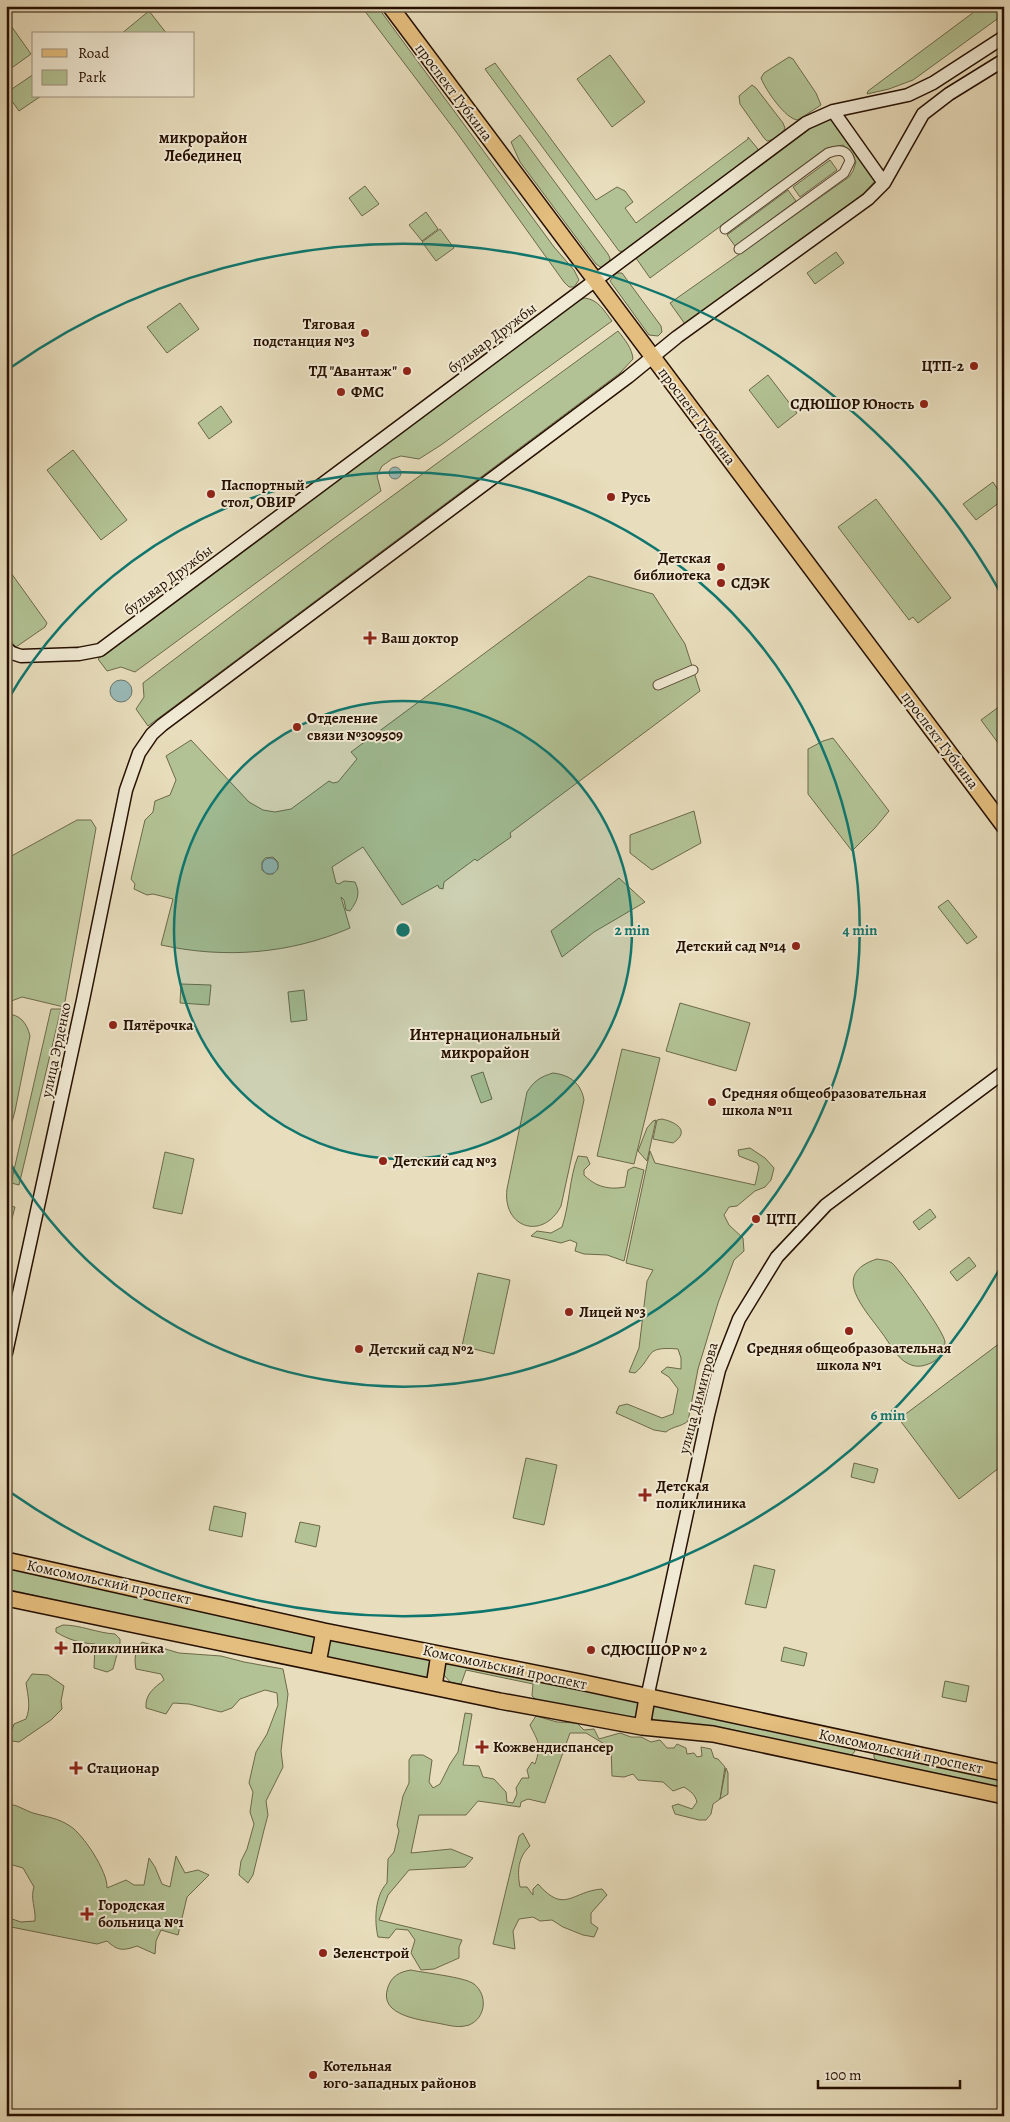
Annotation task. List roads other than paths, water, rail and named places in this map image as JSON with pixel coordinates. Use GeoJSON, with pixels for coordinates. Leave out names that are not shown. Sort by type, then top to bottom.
{"type":"FeatureCollection","features":[{"type":"Feature","properties":{"kind":"main road","name":"проспект Губкина"},"geometry":{"type":"LineString","coordinates":[[390,6],[1004,826]]}},
{"type":"Feature","properties":{"kind":"main road","name":"бульвар Дружбы"},"geometry":{"type":"LineString","coordinates":[[6,648],[12,653],[21,656],[79,654],[100,650],[806,123],[833,111],[908,95],[933,83],[1004,37]]}},
{"type":"Feature","properties":{"kind":"main road"},"geometry":{"type":"LineString","coordinates":[[652,357],[868,199],[884,183],[924,114],[950,94],[1004,60]]}},
{"type":"Feature","properties":{"kind":"main road"},"geometry":{"type":"LineString","coordinates":[[833,111],[884,183]]}},
{"type":"Feature","properties":{"kind":"main road","name":"улица Эрденко"},"geometry":{"type":"LineString","coordinates":[[6,1354],[83,1000],[126,790],[139,753],[152,734],[162,725],[652,357]]}},
{"type":"Feature","properties":{"kind":"main road","name":"улица Димитрова"},"geometry":{"type":"LineString","coordinates":[[647,1698],[719,1370],[745,1307],[777,1257],[826,1205],[1004,1072]]}},
{"type":"Feature","properties":{"kind":"main road","name":"Комсомольский проспект"},"geometry":{"type":"LineString","coordinates":[[6,1560],[324,1630],[869,1743],[1004,1773]]}},
{"type":"Feature","properties":{"kind":"main road","name":"Комсомольский проспект"},"geometry":{"type":"LineString","coordinates":[[6,1598],[500,1701],[642,1728],[713,1734],[1004,1796]]}},
{"type":"Feature","properties":{"kind":"main road"},"geometry":{"type":"LineString","coordinates":[[318,1663],[324,1630]]}},
{"type":"Feature","properties":{"kind":"main road"},"geometry":{"type":"LineString","coordinates":[[434,1686],[439,1654]]}},
{"type":"Feature","properties":{"kind":"main road"},"geometry":{"type":"LineString","coordinates":[[642,1728],[647,1698]]}},
{"type":"Feature","properties":{"kind":"main road"},"geometry":{"type":"LineString","coordinates":[[863,1766],[869,1743]]}},
{"type":"Feature","properties":{"kind":"street"},"geometry":{"type":"LineString","coordinates":[[724,229],[828,153],[842,150],[848,154],[850,161],[844,173],[739,249]]}},
{"type":"Feature","properties":{"kind":"street"},"geometry":{"type":"LineString","coordinates":[[658,686],[692,670]]}},
{"type":"Feature","properties":{"kind":"water"},"geometry":{"type":"Polygon","coordinates":[[[393,467],[397,467],[401,473],[397,479],[393,479],[389,475],[389,471],[393,467]]]}},
{"type":"Feature","properties":{"kind":"water"},"geometry":{"type":"Polygon","coordinates":[[[121,680],[131,687],[132,691],[125,701],[121,702],[111,695],[110,691],[117,681],[121,680]]]}},
{"type":"Feature","properties":{"kind":"water"},"geometry":{"type":"Polygon","coordinates":[[[270,858],[276,860],[278,866],[276,872],[270,874],[264,872],[262,866],[264,860],[270,858]]]}},
{"type":"Feature","properties":{"kind":"place","name":"Тяговая подстанция №3"},"geometry":{"type":"Point","coordinates":[365,333]}},
{"type":"Feature","properties":{"kind":"place","name":"ЦТП-2"},"geometry":{"type":"Point","coordinates":[974,366]}},
{"type":"Feature","properties":{"kind":"place","name":"ТД \"Авантаж\""},"geometry":{"type":"Point","coordinates":[407,371]}},
{"type":"Feature","properties":{"kind":"place","name":"ФМС"},"geometry":{"type":"Point","coordinates":[341,392]}},
{"type":"Feature","properties":{"kind":"place","name":"СДЮШОР Юность"},"geometry":{"type":"Point","coordinates":[924,404]}},
{"type":"Feature","properties":{"kind":"place","name":"Паспортный стол, ОВИР"},"geometry":{"type":"Point","coordinates":[211,494]}},
{"type":"Feature","properties":{"kind":"place","name":"Русь"},"geometry":{"type":"Point","coordinates":[611,497]}},
{"type":"Feature","properties":{"kind":"place","name":"Детская библиотека"},"geometry":{"type":"Point","coordinates":[721,567]}},
{"type":"Feature","properties":{"kind":"place","name":"СДЭК"},"geometry":{"type":"Point","coordinates":[721,583]}},
{"type":"Feature","properties":{"kind":"place","name":"Ваш доктор"},"geometry":{"type":"Point","coordinates":[370,638]}},
{"type":"Feature","properties":{"kind":"place","name":"Отделение связи №309509"},"geometry":{"type":"Point","coordinates":[297,727]}},
{"type":"Feature","properties":{"kind":"place","name":"Детский сад №14"},"geometry":{"type":"Point","coordinates":[796,946]}},
{"type":"Feature","properties":{"kind":"place","name":"Пятёрочка"},"geometry":{"type":"Point","coordinates":[113,1025]}},
{"type":"Feature","properties":{"kind":"place","name":"Cредняя общеобразовательная школа №11"},"geometry":{"type":"Point","coordinates":[712,1102]}},
{"type":"Feature","properties":{"kind":"place","name":"Детский сад №3"},"geometry":{"type":"Point","coordinates":[383,1161]}},
{"type":"Feature","properties":{"kind":"place","name":"ЦТП"},"geometry":{"type":"Point","coordinates":[756,1219]}},
{"type":"Feature","properties":{"kind":"place","name":"Лицей №3"},"geometry":{"type":"Point","coordinates":[569,1312]}},
{"type":"Feature","properties":{"kind":"place","name":"Средняя общеобразовательная школа №1"},"geometry":{"type":"Point","coordinates":[849,1331]}},
{"type":"Feature","properties":{"kind":"place","name":"Детский сад №2"},"geometry":{"type":"Point","coordinates":[359,1349]}},
{"type":"Feature","properties":{"kind":"place","name":"Детская поликлиника"},"geometry":{"type":"Point","coordinates":[645,1495]}},
{"type":"Feature","properties":{"kind":"place","name":"Поликлиника"},"geometry":{"type":"Point","coordinates":[61,1648]}},
{"type":"Feature","properties":{"kind":"place","name":"СДЮСШОР № 2"},"geometry":{"type":"Point","coordinates":[591,1650]}},
{"type":"Feature","properties":{"kind":"place","name":"Кожвендиспансер"},"geometry":{"type":"Point","coordinates":[482,1747]}},
{"type":"Feature","properties":{"kind":"place","name":"Стационар"},"geometry":{"type":"Point","coordinates":[76,1768]}},
{"type":"Feature","properties":{"kind":"place","name":"Городская больница №1"},"geometry":{"type":"Point","coordinates":[87,1914]}},
{"type":"Feature","properties":{"kind":"place","name":"Зеленстрой"},"geometry":{"type":"Point","coordinates":[323,1953]}},
{"type":"Feature","properties":{"kind":"place","name":"Котельная юго-западных районов"},"geometry":{"type":"Point","coordinates":[313,2075]}},
{"type":"Feature","properties":{"kind":"district","name":"микрорайон Лебединец"},"geometry":{"type":"Point","coordinates":[203,146]}},
{"type":"Feature","properties":{"kind":"district","name":"Интернациональный микрорайон"},"geometry":{"type":"Point","coordinates":[485,1043]}}]}
